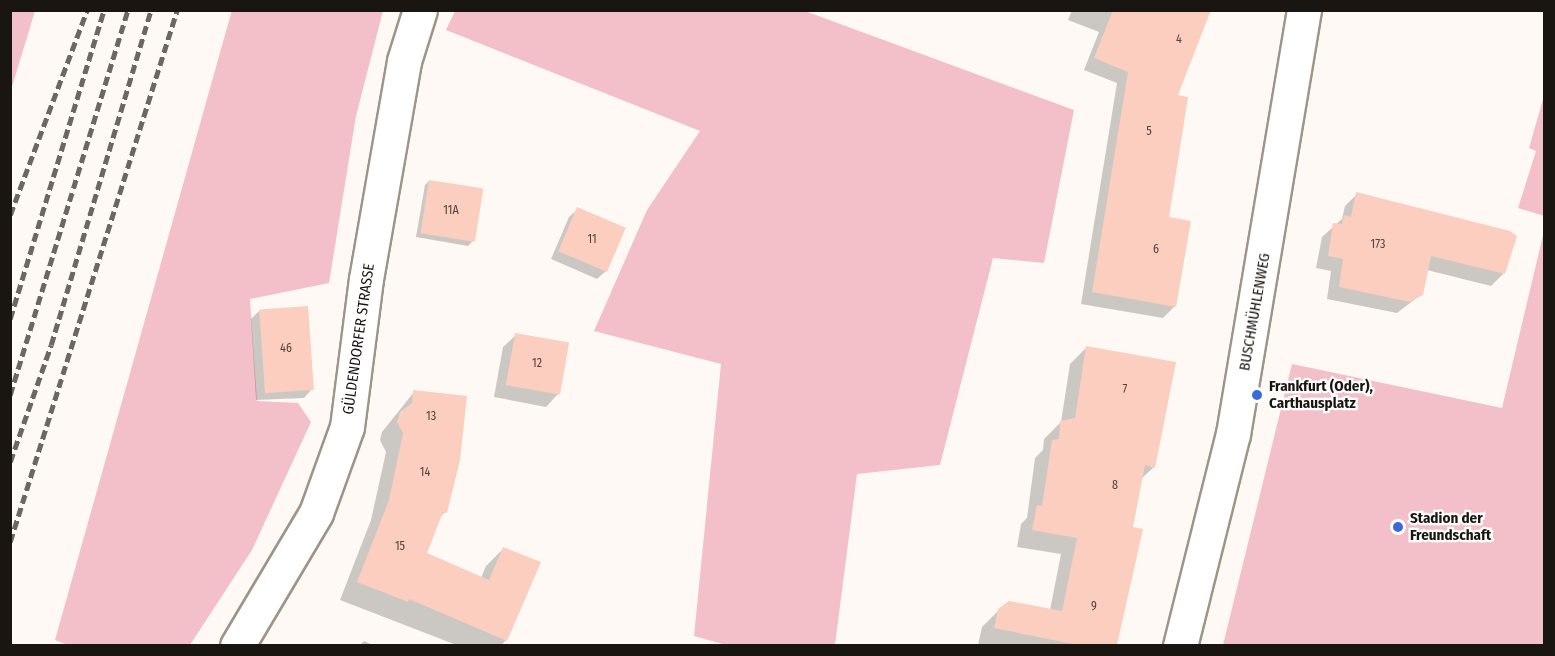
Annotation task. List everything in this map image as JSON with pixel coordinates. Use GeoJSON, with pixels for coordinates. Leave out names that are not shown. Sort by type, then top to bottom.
{"type":"FeatureCollection","features":[{"type":"Feature","properties":{"kind":"street","name":"GÜLDENDORFER STRASSE"},"geometry":{"type":"LineString","coordinates":[[237,645],[316,513],[347,427],[366,279],[404,61],[420,10]]}},
{"type":"Feature","properties":{"kind":"street","name":"BUSCHMÜHLENWEG"},"geometry":{"type":"LineString","coordinates":[[1180,645],[1233,434],[1304,10]]}},
{"type":"Feature","properties":{"kind":"shaded area"},"geometry":{"type":"Polygon","coordinates":[[[232,10],[383,11],[356,116],[329,283],[250,299],[257,401],[298,403],[311,422],[252,550],[190,645],[68,645],[55,640],[232,10]]]}},
{"type":"Feature","properties":{"kind":"shaded area"},"geometry":{"type":"Polygon","coordinates":[[[10,11],[35,11],[11,90],[10,11]]]}},
{"type":"Feature","properties":{"kind":"shaded area"},"geometry":{"type":"Polygon","coordinates":[[[455,11],[805,11],[1074,110],[1044,263],[993,258],[940,465],[857,474],[835,645],[726,645],[694,636],[721,364],[594,331],[647,210],[700,131],[446,30],[455,11]]]}},
{"type":"Feature","properties":{"kind":"shaded area"},"geometry":{"type":"Polygon","coordinates":[[[1544,96],[1544,216],[1518,208],[1536,151],[1529,148],[1544,96]]]}},
{"type":"Feature","properties":{"kind":"shaded area","name":"Stadion der Freundschaft"},"geometry":{"type":"Polygon","coordinates":[[[1544,231],[1544,645],[1223,645],[1292,364],[1502,408],[1544,231]]]}},
{"type":"Feature","properties":{"kind":"building"},"geometry":{"type":"Polygon","coordinates":[[[1113,10],[1211,10],[1178,95],[1188,97],[1169,217],[1191,221],[1176,307],[1092,292],[1128,72],[1094,58],[1113,10]]]}},
{"type":"Feature","properties":{"kind":"building"},"geometry":{"type":"Polygon","coordinates":[[[429,180],[483,189],[475,242],[421,233],[429,180]]]}},
{"type":"Feature","properties":{"kind":"building"},"geometry":{"type":"Polygon","coordinates":[[[1356,192],[1510,231],[1517,236],[1505,274],[1431,256],[1423,295],[1410,302],[1339,287],[1343,259],[1328,256],[1333,223],[1342,224],[1344,215],[1351,217],[1356,192]]]}},
{"type":"Feature","properties":{"kind":"building"},"geometry":{"type":"Polygon","coordinates":[[[577,207],[626,228],[607,272],[558,251],[577,207]]]}},
{"type":"Feature","properties":{"kind":"building"},"geometry":{"type":"Polygon","coordinates":[[[308,306],[314,390],[265,393],[259,309],[308,306]]]}},
{"type":"Feature","properties":{"kind":"building"},"geometry":{"type":"Polygon","coordinates":[[[515,333],[569,343],[560,395],[506,385],[515,333]]]}},
{"type":"Feature","properties":{"kind":"building"},"geometry":{"type":"Polygon","coordinates":[[[1086,346],[1176,362],[1155,468],[1145,465],[1133,527],[1143,529],[1117,645],[1078,645],[994,628],[998,609],[1009,601],[1062,611],[1077,538],[1032,530],[1037,505],[1042,506],[1052,440],[1059,439],[1060,421],[1075,418],[1086,346]]]}},
{"type":"Feature","properties":{"kind":"building"},"geometry":{"type":"Polygon","coordinates":[[[413,390],[467,396],[460,460],[447,513],[443,512],[427,553],[489,580],[503,547],[541,562],[507,641],[409,599],[408,602],[357,582],[389,500],[403,433],[397,422],[400,412],[412,403],[413,390]]]}},
{"type":"Feature","properties":{"kind":"railway"},"geometry":{"type":"LineString","coordinates":[[10,215],[87,10]]}},
{"type":"Feature","properties":{"kind":"railway"},"geometry":{"type":"LineString","coordinates":[[10,319],[104,10]]}},
{"type":"Feature","properties":{"kind":"railway"},"geometry":{"type":"LineString","coordinates":[[10,395],[128,10]]}},
{"type":"Feature","properties":{"kind":"railway"},"geometry":{"type":"LineString","coordinates":[[10,462],[51,345],[151,10]]}},
{"type":"Feature","properties":{"kind":"railway"},"geometry":{"type":"LineString","coordinates":[[10,542],[177,10]]}},
{"type":"Feature","properties":{"kind":"place","name":"Frankfurt (Oder), Carthausplatz"},"geometry":{"type":"Point","coordinates":[1257,395]}},
{"type":"Feature","properties":{"kind":"place","name":"Stadion der Freundschaft"},"geometry":{"type":"Point","coordinates":[1398,527]}}]}
